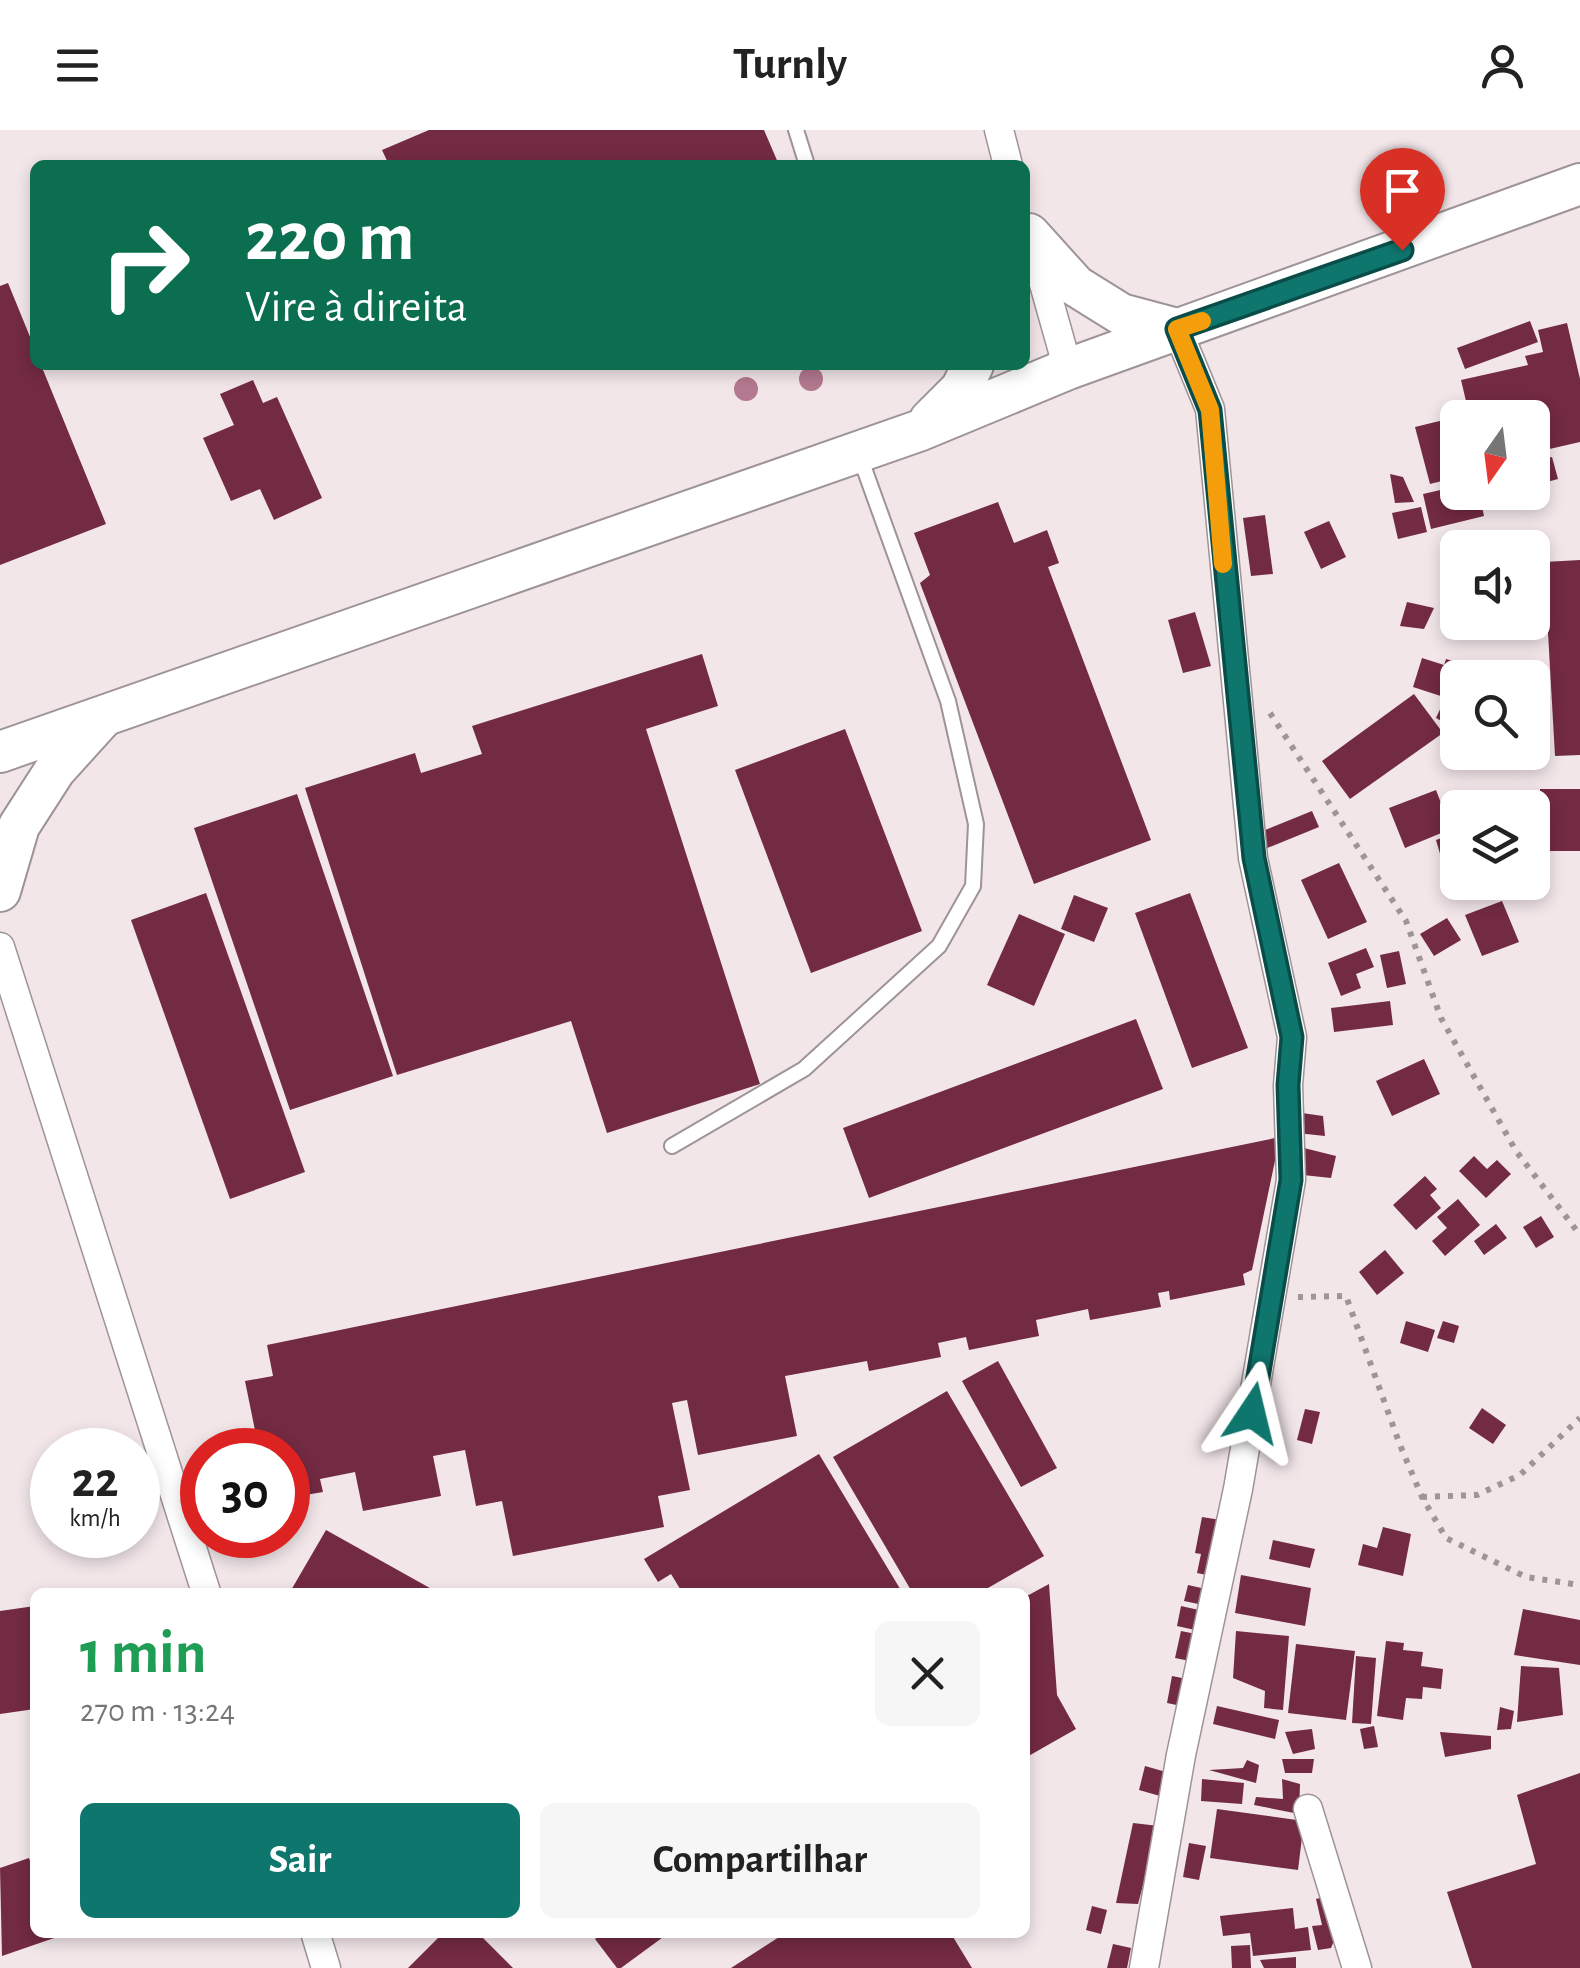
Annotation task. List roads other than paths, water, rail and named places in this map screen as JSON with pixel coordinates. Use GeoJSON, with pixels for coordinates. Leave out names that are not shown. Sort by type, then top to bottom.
{"type":"FeatureCollection","features":[{"type":"Feature","properties":{"kind":"main road"},"geometry":{"type":"LineString","coordinates":[[0,752],[920,430],[1068,369],[1580,184]]}},
{"type":"Feature","properties":{"kind":"main road"},"geometry":{"type":"LineString","coordinates":[[1030,232],[1076,286],[1121,314],[1177,329]]}},
{"type":"Feature","properties":{"kind":"main road"},"geometry":{"type":"LineString","coordinates":[[920,430],[961,390],[971,370]]}},
{"type":"Feature","properties":{"kind":"main road"},"geometry":{"type":"LineString","coordinates":[[0,891],[20,826],[55,770],[105,714]]}},
{"type":"Feature","properties":{"kind":"street"},"geometry":{"type":"LineString","coordinates":[[999,130],[1007,160]]}},
{"type":"Feature","properties":{"kind":"street"},"geometry":{"type":"LineString","coordinates":[[1030,239],[1068,369]]}},
{"type":"Feature","properties":{"kind":"street"},"geometry":{"type":"LineString","coordinates":[[1144,1968],[1181,1754],[1238,1490],[1291,1180],[1288,1085],[1292,1037],[1254,858],[1210,410],[1177,329]]}},
{"type":"Feature","properties":{"kind":"street"},"geometry":{"type":"LineString","coordinates":[[0,947],[205,1588]]}},
{"type":"Feature","properties":{"kind":"street"},"geometry":{"type":"LineString","coordinates":[[1308,1809],[1357,1968]]}},
{"type":"Feature","properties":{"kind":"street"},"geometry":{"type":"LineString","coordinates":[[317,1938],[326,1968]]}},
{"type":"Feature","properties":{"kind":"lane"},"geometry":{"type":"LineString","coordinates":[[796,130],[805,160]]}},
{"type":"Feature","properties":{"kind":"lane"},"geometry":{"type":"LineString","coordinates":[[672,1146],[804,1069],[939,946],[973,886],[976,824],[948,701],[858,452]]}}]}
